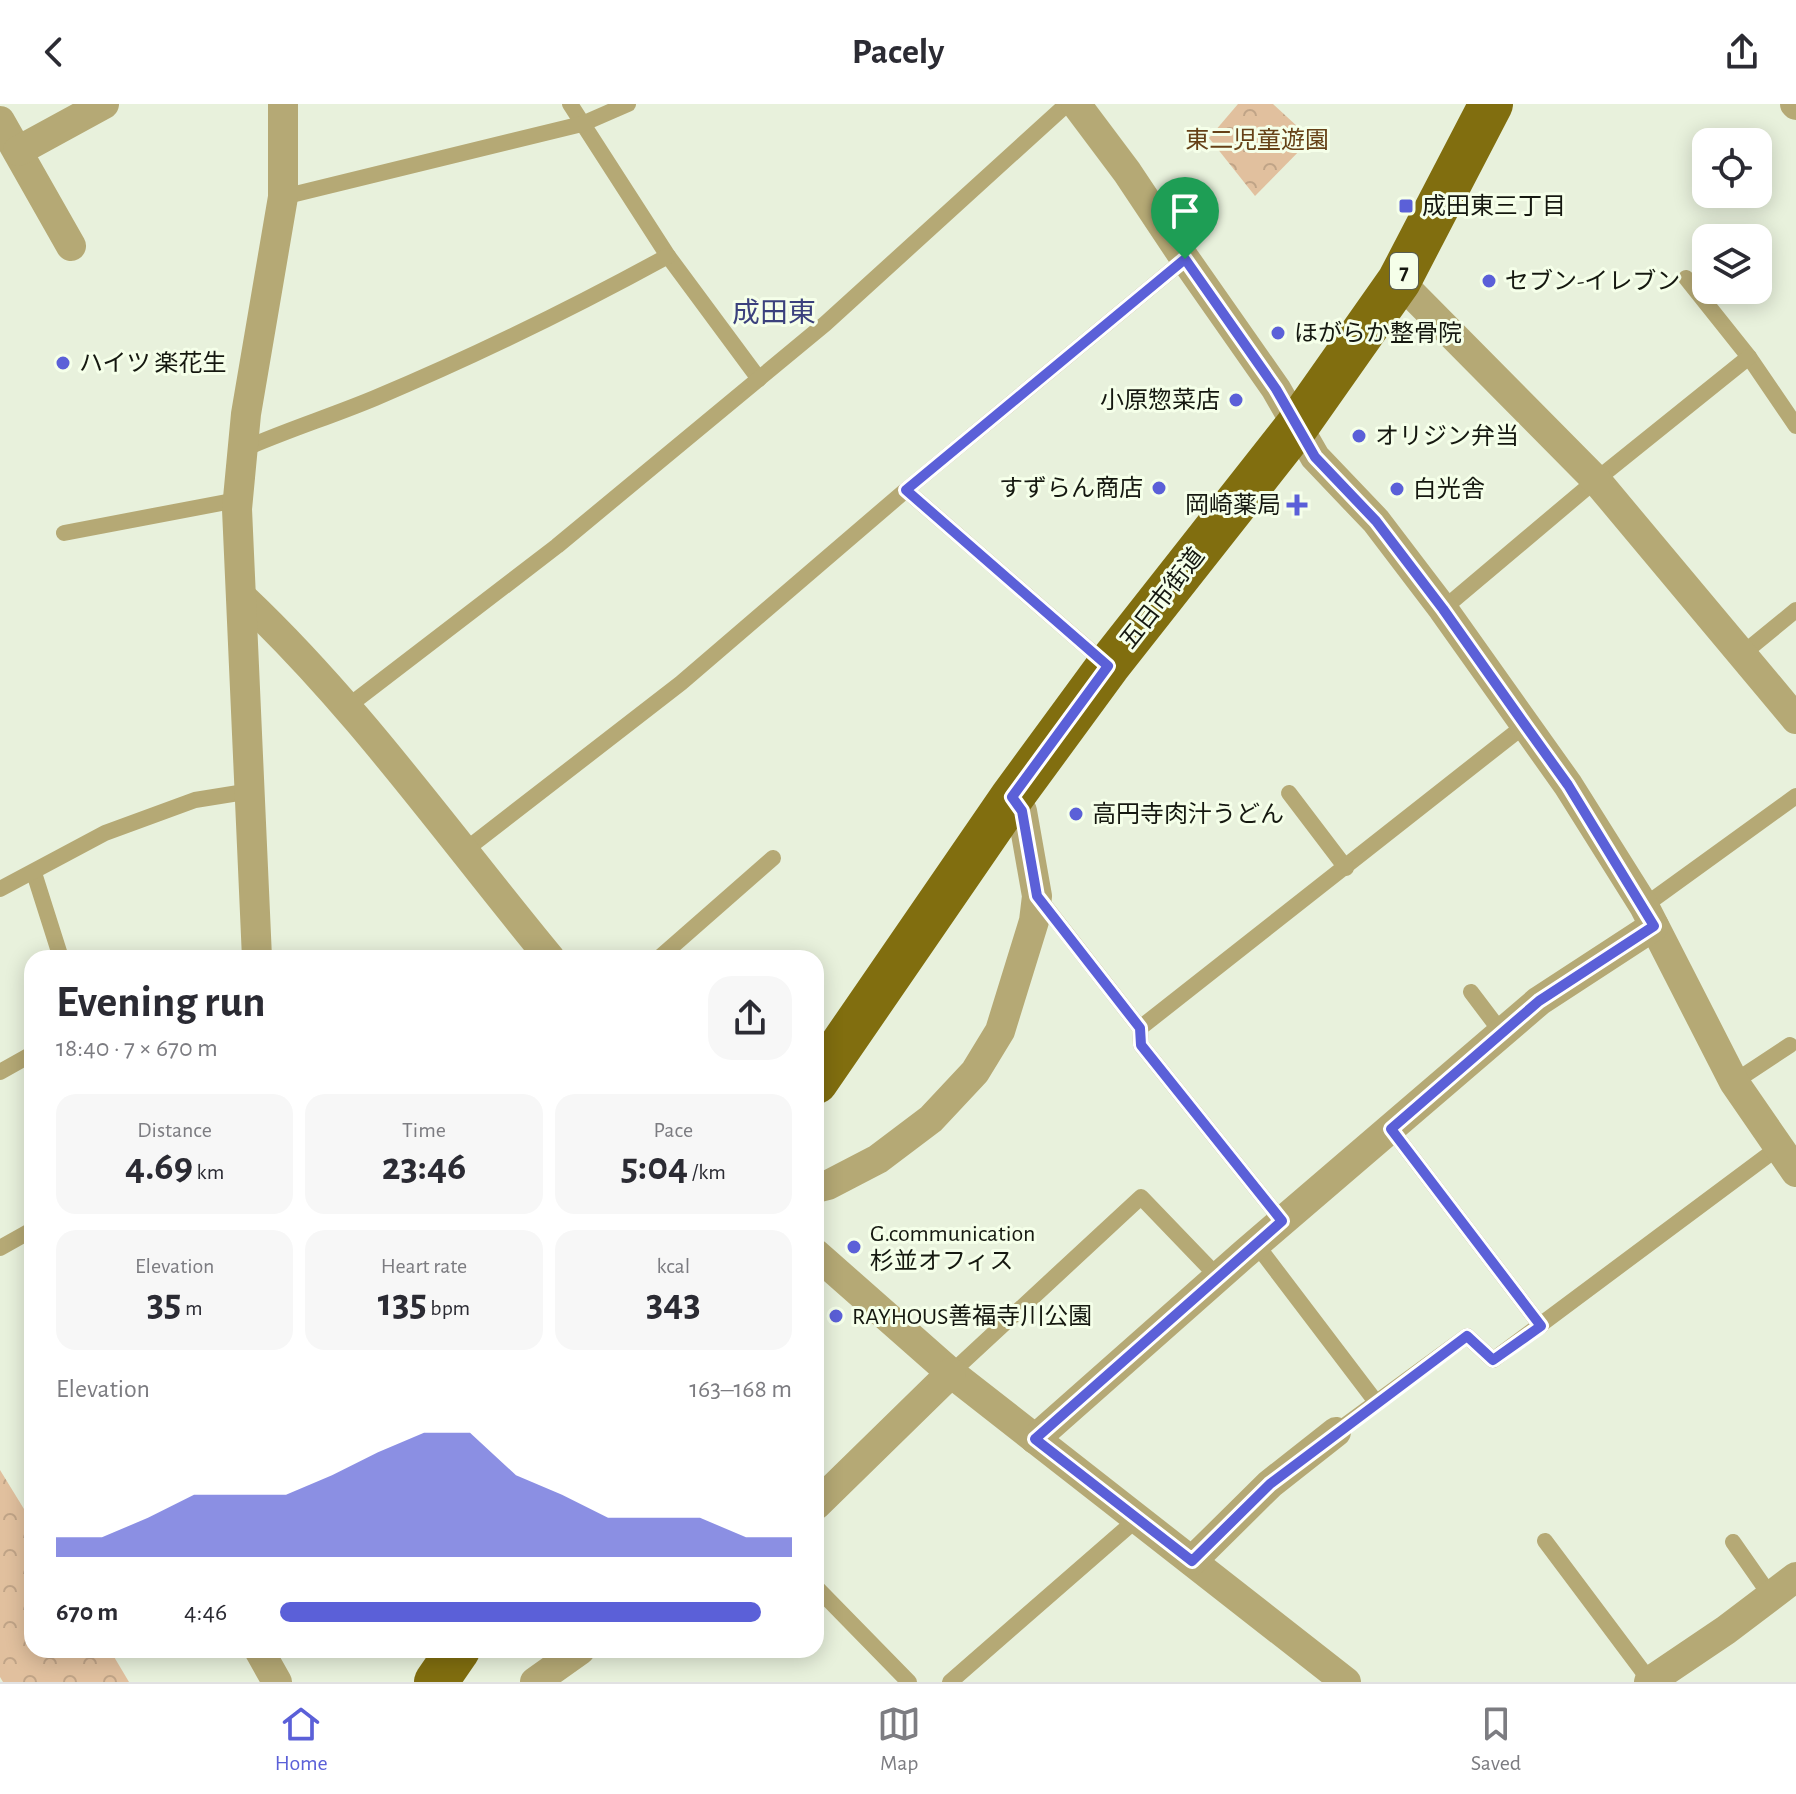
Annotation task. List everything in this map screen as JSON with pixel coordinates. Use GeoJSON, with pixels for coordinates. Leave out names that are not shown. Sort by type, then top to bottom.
{"type":"FeatureCollection","features":[{"type":"Feature","properties":{"kind":"main road","name":"五日市街道"},"geometry":{"type":"LineString","coordinates":[[824,1070],[1012,797],[1108,666],[1297,426],[1399,281],[1491,104]]}},
{"type":"Feature","properties":{"kind":"main road"},"geometry":{"type":"LineString","coordinates":[[436,1682],[452,1658]]}},
{"type":"Feature","properties":{"kind":"street"},"geometry":{"type":"LineString","coordinates":[[18,151],[104,104]]}},
{"type":"Feature","properties":{"kind":"street"},"geometry":{"type":"LineString","coordinates":[[257,950],[237,500],[246,414],[283,197],[283,104]]}},
{"type":"Feature","properties":{"kind":"street"},"geometry":{"type":"LineString","coordinates":[[1076,104],[1127,172],[1276,389],[1315,457],[1376,521],[1443,609],[1568,785],[1649,916],[1734,1082],[1796,1172]]}},
{"type":"Feature","properties":{"kind":"street"},"geometry":{"type":"LineString","coordinates":[[0,121],[71,246]]}},
{"type":"Feature","properties":{"kind":"street"},"geometry":{"type":"LineString","coordinates":[[1399,281],[1596,480],[1796,719]]}},
{"type":"Feature","properties":{"kind":"street"},"geometry":{"type":"LineString","coordinates":[[241,596],[290,642],[347,707],[544,950]]}},
{"type":"Feature","properties":{"kind":"street"},"geometry":{"type":"LineString","coordinates":[[824,1186],[878,1159],[931,1119],[975,1072],[1000,1031],[1034,921],[1037,896],[1022,811],[1012,797]]}},
{"type":"Feature","properties":{"kind":"street"},"geometry":{"type":"LineString","coordinates":[[1035,1439],[1282,1221],[1539,1001],[1649,916]]}},
{"type":"Feature","properties":{"kind":"street"},"geometry":{"type":"LineString","coordinates":[[824,1261],[951,1373],[1346,1682]]}},
{"type":"Feature","properties":{"kind":"street"},"geometry":{"type":"LineString","coordinates":[[824,1497],[951,1373]]}},
{"type":"Feature","properties":{"kind":"street"},"geometry":{"type":"LineString","coordinates":[[1192,1561],[1270,1484],[1336,1432]]}},
{"type":"Feature","properties":{"kind":"street"},"geometry":{"type":"LineString","coordinates":[[1650,1682],[1796,1577]]}},
{"type":"Feature","properties":{"kind":"street"},"geometry":{"type":"LineString","coordinates":[[264,1658],[277,1682]]}},
{"type":"Feature","properties":{"kind":"street"},"geometry":{"type":"LineString","coordinates":[[535,1682],[569,1658]]}},
{"type":"Feature","properties":{"kind":"lane"},"geometry":{"type":"LineString","coordinates":[[570,104],[668,256],[759,379]]}},
{"type":"Feature","properties":{"kind":"lane"},"geometry":{"type":"LineString","coordinates":[[283,197],[582,124],[628,104]]}},
{"type":"Feature","properties":{"kind":"lane"},"geometry":{"type":"LineString","coordinates":[[347,707],[557,546],[825,324],[1067,104]]}},
{"type":"Feature","properties":{"kind":"lane"},"geometry":{"type":"LineString","coordinates":[[244,449],[304,423],[374,399],[602,293],[668,256]]}},
{"type":"Feature","properties":{"kind":"lane"},"geometry":{"type":"LineString","coordinates":[[464,851],[681,683],[906,490],[1185,259]]}},
{"type":"Feature","properties":{"kind":"lane"},"geometry":{"type":"LineString","coordinates":[[1686,278],[1749,357],[1796,426]]}},
{"type":"Feature","properties":{"kind":"lane"},"geometry":{"type":"LineString","coordinates":[[1443,609],[1749,357]]}},
{"type":"Feature","properties":{"kind":"lane"},"geometry":{"type":"LineString","coordinates":[[906,490],[1108,666]]}},
{"type":"Feature","properties":{"kind":"lane"},"geometry":{"type":"LineString","coordinates":[[64,533],[237,500]]}},
{"type":"Feature","properties":{"kind":"lane"},"geometry":{"type":"LineString","coordinates":[[1741,655],[1796,610]]}},
{"type":"Feature","properties":{"kind":"lane"},"geometry":{"type":"LineString","coordinates":[[1140,1028],[1525,725]]}},
{"type":"Feature","properties":{"kind":"lane"},"geometry":{"type":"LineString","coordinates":[[0,889],[105,833],[195,800],[251,791]]}},
{"type":"Feature","properties":{"kind":"lane"},"geometry":{"type":"LineString","coordinates":[[1289,793],[1346,868]]}},
{"type":"Feature","properties":{"kind":"lane"},"geometry":{"type":"LineString","coordinates":[[1649,916],[1796,796]]}},
{"type":"Feature","properties":{"kind":"lane"},"geometry":{"type":"LineString","coordinates":[[668,950],[773,858]]}},
{"type":"Feature","properties":{"kind":"lane"},"geometry":{"type":"LineString","coordinates":[[34,873],[58,950]]}},
{"type":"Feature","properties":{"kind":"lane"},"geometry":{"type":"LineString","coordinates":[[1037,896],[1140,1028],[1141,1045],[1282,1221]]}},
{"type":"Feature","properties":{"kind":"lane"},"geometry":{"type":"LineString","coordinates":[[1471,992],[1502,1033]]}},
{"type":"Feature","properties":{"kind":"lane"},"geometry":{"type":"LineString","coordinates":[[1734,1082],[1790,1045]]}},
{"type":"Feature","properties":{"kind":"lane"},"geometry":{"type":"LineString","coordinates":[[0,1072],[24,1058]]}},
{"type":"Feature","properties":{"kind":"lane"},"geometry":{"type":"LineString","coordinates":[[1391,1129],[1541,1326]]}},
{"type":"Feature","properties":{"kind":"lane"},"geometry":{"type":"LineString","coordinates":[[1336,1432],[1467,1336],[1493,1360],[1779,1147]]}},
{"type":"Feature","properties":{"kind":"lane"},"geometry":{"type":"LineString","coordinates":[[951,1373],[1141,1197],[1218,1277]]}},
{"type":"Feature","properties":{"kind":"lane"},"geometry":{"type":"LineString","coordinates":[[0,1248],[24,1234]]}},
{"type":"Feature","properties":{"kind":"lane"},"geometry":{"type":"LineString","coordinates":[[1256,1244],[1376,1402]]}},
{"type":"Feature","properties":{"kind":"lane"},"geometry":{"type":"LineString","coordinates":[[950,1682],[1137,1519]]}},
{"type":"Feature","properties":{"kind":"lane"},"geometry":{"type":"LineString","coordinates":[[1545,1541],[1650,1682]]}},
{"type":"Feature","properties":{"kind":"lane"},"geometry":{"type":"LineString","coordinates":[[1733,1542],[1770,1595]]}},
{"type":"Feature","properties":{"kind":"lane"},"geometry":{"type":"LineString","coordinates":[[824,1595],[909,1682]]}},
{"type":"Feature","properties":{"kind":"green space","name":"東二児童遊園"},"geometry":{"type":"Polygon","coordinates":[[[1238,104],[1273,104],[1311,139],[1255,196],[1209,138],[1238,104]]]}},
{"type":"Feature","properties":{"kind":"green space"},"geometry":{"type":"Polygon","coordinates":[[[0,1470],[24,1509],[24,1658],[115,1658],[129,1682],[3,1682],[0,1677],[0,1470]]]}},
{"type":"Feature","properties":{"kind":"place","name":"成田東三丁目"},"geometry":{"type":"Point","coordinates":[1406,206]}},
{"type":"Feature","properties":{"kind":"place","name":"セブン-イレブン"},"geometry":{"type":"Point","coordinates":[1489,281]}},
{"type":"Feature","properties":{"kind":"place","name":"ほがらか整骨院"},"geometry":{"type":"Point","coordinates":[1278,333]}},
{"type":"Feature","properties":{"kind":"place","name":"ハイツ 楽花生"},"geometry":{"type":"Point","coordinates":[63,363]}},
{"type":"Feature","properties":{"kind":"place","name":"小原惣菜店"},"geometry":{"type":"Point","coordinates":[1236,400]}},
{"type":"Feature","properties":{"kind":"place","name":"オリジン弁当"},"geometry":{"type":"Point","coordinates":[1359,436]}},
{"type":"Feature","properties":{"kind":"place","name":"すずらん商店"},"geometry":{"type":"Point","coordinates":[1159,488]}},
{"type":"Feature","properties":{"kind":"place","name":"白光舎"},"geometry":{"type":"Point","coordinates":[1397,489]}},
{"type":"Feature","properties":{"kind":"place","name":"岡崎薬局"},"geometry":{"type":"Point","coordinates":[1297,505]}},
{"type":"Feature","properties":{"kind":"place","name":"高円寺肉汁うどん"},"geometry":{"type":"Point","coordinates":[1076,814]}},
{"type":"Feature","properties":{"kind":"place","name":"G.communication 杉並オフィス"},"geometry":{"type":"Point","coordinates":[854,1247]}},
{"type":"Feature","properties":{"kind":"place","name":"RAYHOUS善福寺川公園"},"geometry":{"type":"Point","coordinates":[836,1316]}},
{"type":"Feature","properties":{"kind":"district","name":"成田東"},"geometry":{"type":"Point","coordinates":[774,312]}},
{"type":"Feature","properties":{"kind":"route"},"geometry":{"type":"LineString","coordinates":[[1185,259],[1276,389],[1315,457],[1376,521],[1443,609],[1568,785],[1654,926],[1539,1001],[1391,1129],[1541,1326],[1493,1360],[1467,1336],[1270,1484],[1192,1561],[1035,1439],[1282,1221],[1141,1045],[1140,1028],[1037,896],[1022,811],[1012,797],[1108,666],[906,490],[1185,259]]}}]}
